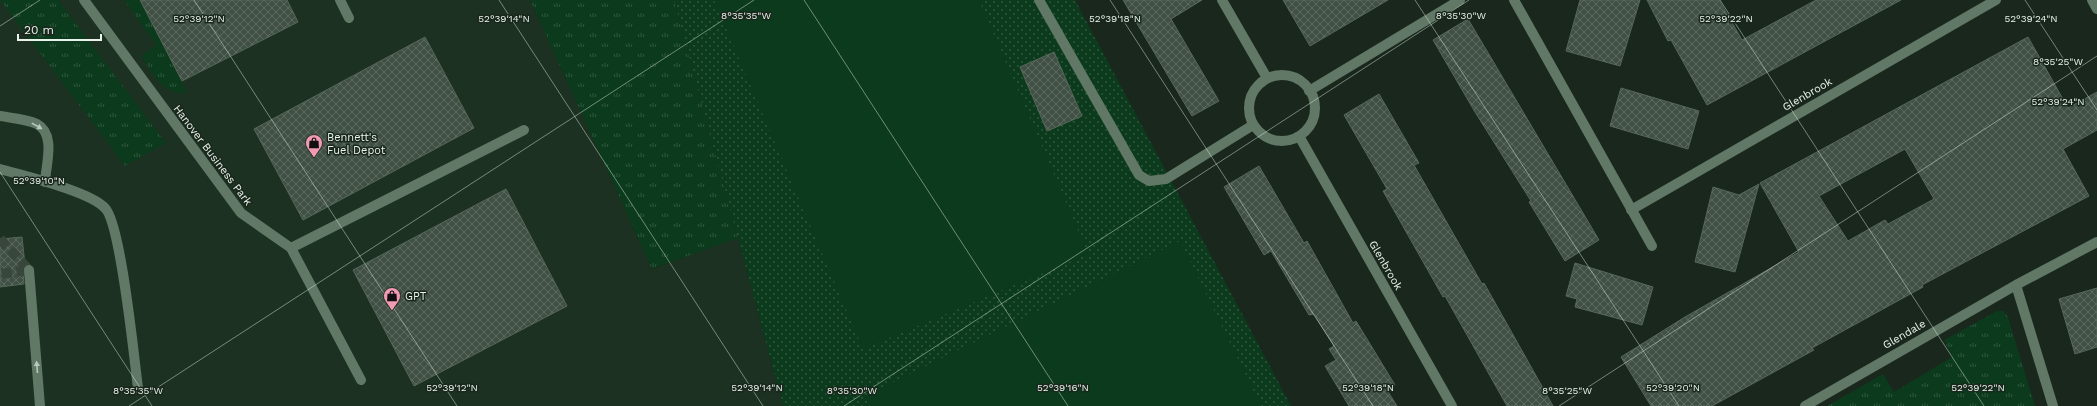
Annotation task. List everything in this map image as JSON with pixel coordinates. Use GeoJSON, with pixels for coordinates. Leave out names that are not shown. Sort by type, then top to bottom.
{"type":"FeatureCollection","features":[{"type":"Feature","properties":{"kind":"street","name":"Hanover Business Park"},"geometry":{"type":"LineString","coordinates":[[84,0],[241,213],[291,248],[361,380]]}},
{"type":"Feature","properties":{"kind":"street"},"geometry":{"type":"LineString","coordinates":[[340,0],[349,18]]}},
{"type":"Feature","properties":{"kind":"street"},"geometry":{"type":"LineString","coordinates":[[1039,0],[1139,174],[1149,181],[1166,179],[1253,125]]}},
{"type":"Feature","properties":{"kind":"street"},"geometry":{"type":"LineString","coordinates":[[1222,0],[1267,78]]}},
{"type":"Feature","properties":{"kind":"street"},"geometry":{"type":"LineString","coordinates":[[1310,91],[1460,0]]}},
{"type":"Feature","properties":{"kind":"street"},"geometry":{"type":"LineString","coordinates":[[1514,0],[1652,246]]}},
{"type":"Feature","properties":{"kind":"street","name":"Glenbrook"},"geometry":{"type":"LineString","coordinates":[[1631,210],[1996,0]]}},
{"type":"Feature","properties":{"kind":"street"},"geometry":{"type":"LineString","coordinates":[[2092,0],[2097,9]]}},
{"type":"Feature","properties":{"kind":"street"},"geometry":{"type":"LineString","coordinates":[[1284,75],[1294,78],[1303,83],[1310,91],[1314,100],[1312,120],[1307,129],[1299,136],[1291,140],[1275,140],[1260,133],[1253,125],[1249,106],[1251,96],[1256,87],[1267,78],[1284,75]]}},
{"type":"Feature","properties":{"kind":"street"},"geometry":{"type":"LineString","coordinates":[[0,116],[37,124],[45,130],[49,140],[45,182]]}},
{"type":"Feature","properties":{"kind":"street"},"geometry":{"type":"LineString","coordinates":[[291,248],[524,130]]}},
{"type":"Feature","properties":{"kind":"street","name":"Glenbrook"},"geometry":{"type":"LineString","coordinates":[[1299,136],[1452,406]]}},
{"type":"Feature","properties":{"kind":"street"},"geometry":{"type":"LineString","coordinates":[[0,169],[45,182],[95,200],[106,209],[117,236],[138,388]]}},
{"type":"Feature","properties":{"kind":"street","name":"Glendale"},"geometry":{"type":"LineString","coordinates":[[1805,406],[2016,285],[2097,242]]}},
{"type":"Feature","properties":{"kind":"street"},"geometry":{"type":"LineString","coordinates":[[29,270],[40,406]]}},
{"type":"Feature","properties":{"kind":"street"},"geometry":{"type":"LineString","coordinates":[[2016,285],[2053,406]]}},
{"type":"Feature","properties":{"kind":"shaded area"},"geometry":{"type":"Polygon","coordinates":[[[0,0],[530,0],[652,269],[738,238],[783,406],[0,406],[0,0]]]}},
{"type":"Feature","properties":{"kind":"green space"},"geometry":{"type":"Polygon","coordinates":[[[0,0],[58,0],[166,143],[125,166],[0,0]]]}},
{"type":"Feature","properties":{"kind":"green space"},"geometry":{"type":"Polygon","coordinates":[[[124,0],[140,0],[187,93],[171,91],[154,76],[141,56],[156,45],[124,0]]]}},
{"type":"Feature","properties":{"kind":"green space"},"geometry":{"type":"Polygon","coordinates":[[[530,0],[674,0],[738,238],[652,269],[530,0]]]}},
{"type":"Feature","properties":{"kind":"green space"},"geometry":{"type":"Polygon","coordinates":[[[674,0],[1075,0],[1291,406],[783,406],[674,0]]]}},
{"type":"Feature","properties":{"kind":"green space"},"geometry":{"type":"Polygon","coordinates":[[[714,0],[979,0],[1088,254],[863,349],[714,0]]]}},
{"type":"Feature","properties":{"kind":"green space"},"geometry":{"type":"Polygon","coordinates":[[[1180,241],[1261,406],[870,406],[865,396],[1180,241]]]}},
{"type":"Feature","properties":{"kind":"green space"},"geometry":{"type":"Polygon","coordinates":[[[1997,311],[2003,311],[2008,317],[2035,406],[1827,406],[1883,374],[1894,392],[1952,357],[1944,340],[1997,311]]]}},
{"type":"Feature","properties":{"kind":"building"},"geometry":{"type":"Polygon","coordinates":[[[140,0],[287,0],[298,22],[182,81],[140,0]]]}},
{"type":"Feature","properties":{"kind":"building"},"geometry":{"type":"Polygon","coordinates":[[[1123,0],[1202,0],[1171,19],[1219,101],[1192,116],[1123,0]]]}},
{"type":"Feature","properties":{"kind":"building"},"geometry":{"type":"Polygon","coordinates":[[[1283,0],[1388,0],[1310,46],[1283,0]]]}},
{"type":"Feature","properties":{"kind":"building"},"geometry":{"type":"Polygon","coordinates":[[[1580,0],[1640,0],[1620,66],[1566,51],[1580,0]]]}},
{"type":"Feature","properties":{"kind":"building"},"geometry":{"type":"Polygon","coordinates":[[[1647,0],[1719,0],[1742,40],[1816,0],[1901,0],[1707,105],[1671,40],[1668,41],[1647,0]]]}},
{"type":"Feature","properties":{"kind":"building"},"geometry":{"type":"Polygon","coordinates":[[[1468,19],[1599,240],[1565,261],[1529,202],[1531,201],[1475,112],[1433,40],[1468,19]]]}},
{"type":"Feature","properties":{"kind":"building"},"geometry":{"type":"Polygon","coordinates":[[[425,37],[474,128],[303,220],[254,129],[425,37]]]}},
{"type":"Feature","properties":{"kind":"building"},"geometry":{"type":"Polygon","coordinates":[[[2028,37],[2068,108],[2097,92],[2097,130],[2063,149],[2089,196],[1922,285],[1923,287],[1812,348],[1814,350],[1712,406],[1651,406],[1621,357],[1685,317],[1799,252],[1760,183],[2028,37]],[[1905,149],[1819,196],[1848,241],[1885,220],[1888,224],[1934,199],[1905,149]]]}},
{"type":"Feature","properties":{"kind":"building"},"geometry":{"type":"Polygon","coordinates":[[[1054,52],[1082,116],[1047,131],[1020,67],[1054,52]]]}},
{"type":"Feature","properties":{"kind":"building"},"geometry":{"type":"Polygon","coordinates":[[[1621,88],[1699,111],[1688,149],[1610,126],[1621,88]]]}},
{"type":"Feature","properties":{"kind":"building"},"geometry":{"type":"Polygon","coordinates":[[[1379,94],[1419,163],[1414,165],[1482,284],[1484,283],[1553,406],[1507,406],[1445,296],[1443,297],[1383,191],[1387,189],[1344,115],[1379,94]]]}},
{"type":"Feature","properties":{"kind":"building"},"geometry":{"type":"Polygon","coordinates":[[[1259,166],[1304,243],[1307,241],[1353,323],[1356,321],[1395,385],[1387,390],[1397,406],[1349,406],[1325,366],[1336,360],[1329,349],[1334,346],[1314,314],[1309,315],[1271,251],[1264,255],[1224,187],[1259,166]]]}},
{"type":"Feature","properties":{"kind":"building"},"geometry":{"type":"Polygon","coordinates":[[[1759,184],[1735,272],[1695,262],[1713,187],[1739,195],[1759,184]]]}},
{"type":"Feature","properties":{"kind":"building"},"geometry":{"type":"Polygon","coordinates":[[[506,189],[567,306],[414,386],[353,270],[506,189]]]}},
{"type":"Feature","properties":{"kind":"building"},"geometry":{"type":"Polygon","coordinates":[[[22,237],[25,265],[23,270],[24,284],[0,287],[0,239],[22,237]]]}},
{"type":"Feature","properties":{"kind":"building"},"geometry":{"type":"Polygon","coordinates":[[[1575,263],[1653,287],[1642,325],[1575,307],[1577,299],[1566,296],[1575,263]]]}},
{"type":"Feature","properties":{"kind":"building"},"geometry":{"type":"Polygon","coordinates":[[[2097,288],[2097,347],[2075,354],[2059,299],[2097,288]]]}},
{"type":"Feature","properties":{"kind":"tunnel"},"geometry":{"type":"LineString","coordinates":[[0,239],[29,270],[0,274]]}},
{"type":"Feature","properties":{"kind":"place","name":"Bennett's Fuel Depot"},"geometry":{"type":"Point","coordinates":[314,158]}},
{"type":"Feature","properties":{"kind":"place","name":"GPT"},"geometry":{"type":"Point","coordinates":[392,311]}}]}
